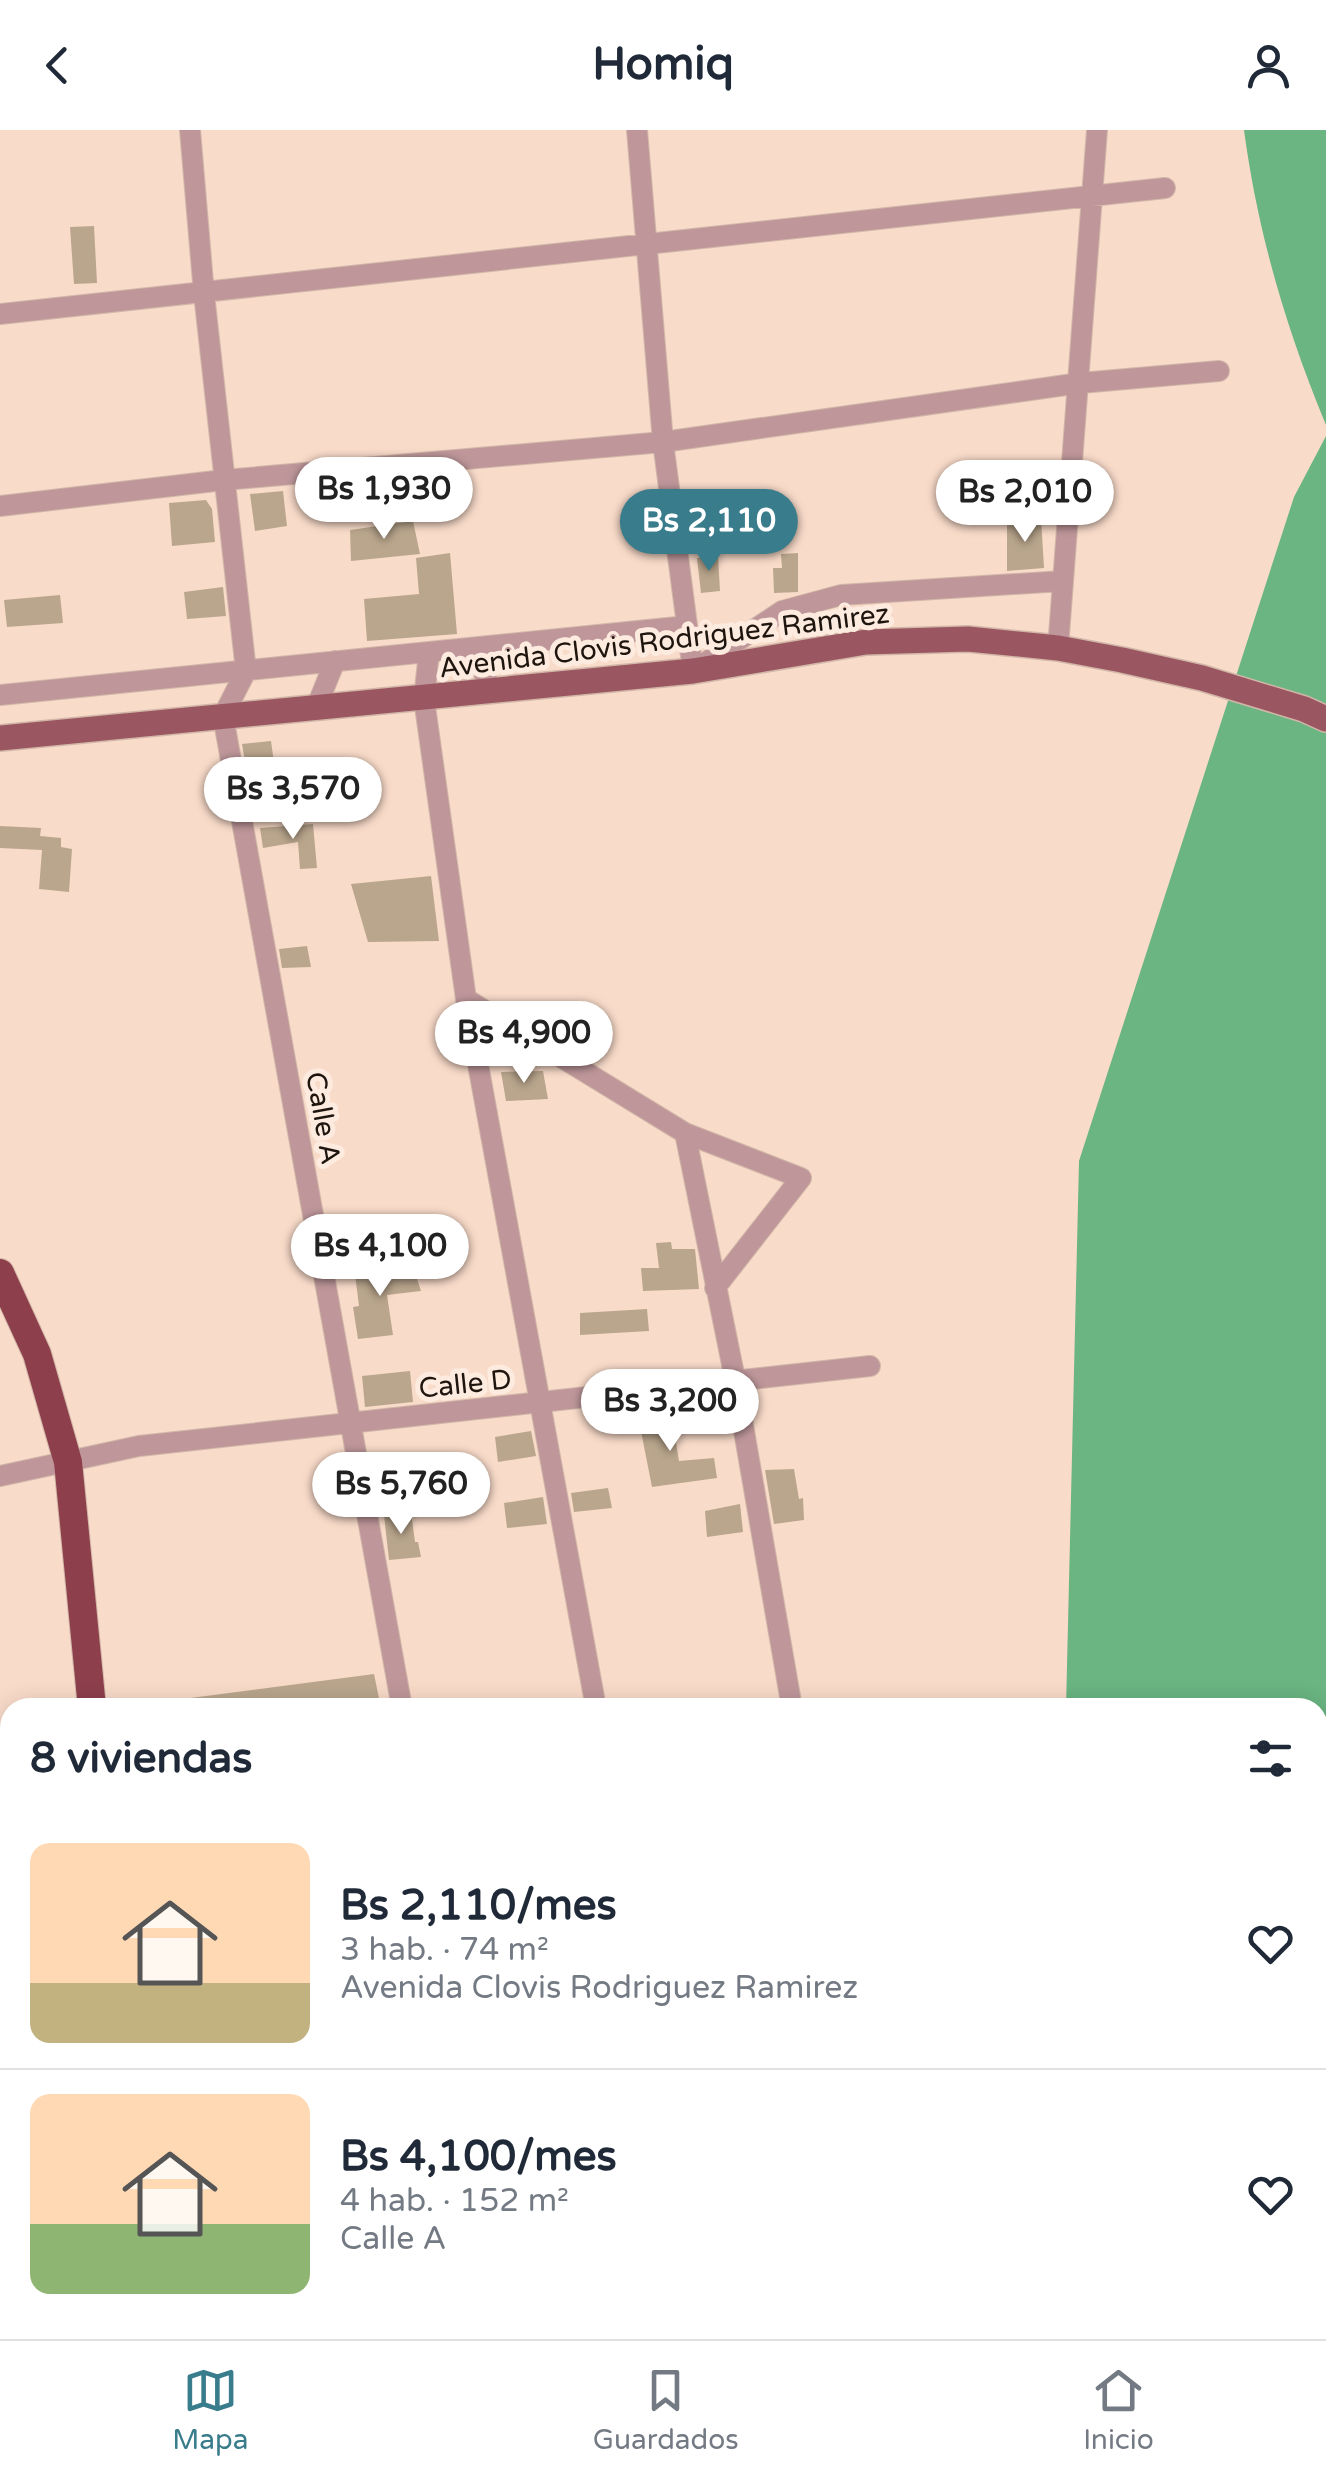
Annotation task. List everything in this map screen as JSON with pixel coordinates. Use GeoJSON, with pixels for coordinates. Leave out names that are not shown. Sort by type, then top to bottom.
{"type":"FeatureCollection","features":[{"type":"Feature","properties":{"kind":"highway"},"geometry":{"type":"LineString","coordinates":[[0,1272],[37,1354],[68,1462],[91,1698]]}},
{"type":"Feature","properties":{"kind":"main road","name":"Avenida Clovis Rodriguez Ramirez"},"geometry":{"type":"LineString","coordinates":[[0,738],[693,671],[866,642],[968,639],[1058,648],[1202,678],[1326,719]]}},
{"type":"Feature","properties":{"kind":"street"},"geometry":{"type":"LineString","coordinates":[[190,130],[246,671],[223,716]]}},
{"type":"Feature","properties":{"kind":"street"},"geometry":{"type":"LineString","coordinates":[[637,130],[662,442],[693,671],[782,611],[841,595],[1064,581]]}},
{"type":"Feature","properties":{"kind":"street"},"geometry":{"type":"LineString","coordinates":[[1058,648],[1096,130]]}},
{"type":"Feature","properties":{"kind":"street"},"geometry":{"type":"LineString","coordinates":[[0,314],[1166,188]]}},
{"type":"Feature","properties":{"kind":"street"},"geometry":{"type":"LineString","coordinates":[[0,506],[224,480],[662,442],[1080,383],[1220,371]]}},
{"type":"Feature","properties":{"kind":"street"},"geometry":{"type":"LineString","coordinates":[[0,695],[687,626]]}},
{"type":"Feature","properties":{"kind":"street"},"geometry":{"type":"LineString","coordinates":[[473,648],[492,692]]}},
{"type":"Feature","properties":{"kind":"street"},"geometry":{"type":"LineString","coordinates":[[430,652],[424,700],[466,1000],[594,1698]]}},
{"type":"Feature","properties":{"kind":"street"},"geometry":{"type":"LineString","coordinates":[[316,708],[335,661]]}},
{"type":"Feature","properties":{"kind":"street","name":"Calle A"},"geometry":{"type":"LineString","coordinates":[[223,716],[400,1698]]}},
{"type":"Feature","properties":{"kind":"street"},"geometry":{"type":"LineString","coordinates":[[466,1000],[685,1133],[801,1178],[715,1288]]}},
{"type":"Feature","properties":{"kind":"street"},"geometry":{"type":"LineString","coordinates":[[685,1133],[735,1379],[790,1698]]}},
{"type":"Feature","properties":{"kind":"street","name":"Calle D"},"geometry":{"type":"LineString","coordinates":[[0,1476],[139,1446],[870,1366]]}},
{"type":"Feature","properties":{"kind":"green space"},"geometry":{"type":"Polygon","coordinates":[[[1244,130],[1326,130],[1326,425],[1275,280],[1244,130]]]}},
{"type":"Feature","properties":{"kind":"green space"},"geometry":{"type":"Polygon","coordinates":[[[1326,436],[1326,1698],[1066,1698],[1079,1161],[1294,497],[1326,436]]]}},
{"type":"Feature","properties":{"kind":"building"},"geometry":{"type":"Polygon","coordinates":[[[94,226],[97,283],[74,284],[70,227],[94,226]]]}},
{"type":"Feature","properties":{"kind":"building"},"geometry":{"type":"Polygon","coordinates":[[[283,491],[287,526],[255,531],[250,494],[283,491]]]}},
{"type":"Feature","properties":{"kind":"building"},"geometry":{"type":"Polygon","coordinates":[[[206,500],[212,509],[215,542],[172,546],[169,503],[206,500]]]}},
{"type":"Feature","properties":{"kind":"building"},"geometry":{"type":"Polygon","coordinates":[[[1041,518],[1044,568],[1007,571],[1007,520],[1041,518]]]}},
{"type":"Feature","properties":{"kind":"building"},"geometry":{"type":"Polygon","coordinates":[[[413,521],[420,554],[351,561],[350,530],[413,521]]]}},
{"type":"Feature","properties":{"kind":"building"},"geometry":{"type":"Polygon","coordinates":[[[450,553],[457,634],[367,641],[364,599],[419,594],[416,558],[450,553]]]}},
{"type":"Feature","properties":{"kind":"building"},"geometry":{"type":"Polygon","coordinates":[[[798,553],[798,592],[774,593],[773,568],[782,568],[781,554],[798,553]]]}},
{"type":"Feature","properties":{"kind":"building"},"geometry":{"type":"Polygon","coordinates":[[[718,556],[720,591],[701,593],[697,558],[718,556]]]}},
{"type":"Feature","properties":{"kind":"building"},"geometry":{"type":"Polygon","coordinates":[[[223,587],[226,616],[187,619],[184,592],[223,587]]]}},
{"type":"Feature","properties":{"kind":"building"},"geometry":{"type":"Polygon","coordinates":[[[60,595],[63,623],[7,627],[4,600],[60,595]]]}},
{"type":"Feature","properties":{"kind":"building"},"geometry":{"type":"Polygon","coordinates":[[[271,741],[279,799],[252,802],[242,744],[271,741]]]}},
{"type":"Feature","properties":{"kind":"building"},"geometry":{"type":"Polygon","coordinates":[[[313,824],[317,868],[300,869],[298,842],[263,848],[260,828],[313,824]]]}},
{"type":"Feature","properties":{"kind":"building"},"geometry":{"type":"Polygon","coordinates":[[[0,826],[41,828],[40,836],[61,838],[61,847],[72,849],[69,892],[39,889],[42,850],[0,848],[0,826]]]}},
{"type":"Feature","properties":{"kind":"building"},"geometry":{"type":"Polygon","coordinates":[[[431,876],[439,941],[368,942],[351,884],[431,876]]]}},
{"type":"Feature","properties":{"kind":"building"},"geometry":{"type":"Polygon","coordinates":[[[307,946],[311,967],[282,968],[279,949],[307,946]]]}},
{"type":"Feature","properties":{"kind":"building"},"geometry":{"type":"Polygon","coordinates":[[[543,1071],[548,1099],[506,1101],[501,1072],[543,1071]]]}},
{"type":"Feature","properties":{"kind":"building"},"geometry":{"type":"Polygon","coordinates":[[[384,1215],[391,1240],[353,1243],[349,1219],[384,1215]]]}},
{"type":"Feature","properties":{"kind":"building"},"geometry":{"type":"Polygon","coordinates":[[[671,1242],[672,1249],[695,1249],[699,1289],[643,1291],[641,1268],[659,1268],[656,1243],[671,1242]]]}},
{"type":"Feature","properties":{"kind":"building"},"geometry":{"type":"Polygon","coordinates":[[[413,1267],[421,1291],[387,1295],[393,1335],[358,1339],[353,1307],[359,1306],[355,1274],[413,1267]]]}},
{"type":"Feature","properties":{"kind":"building"},"geometry":{"type":"Polygon","coordinates":[[[647,1309],[649,1331],[580,1335],[580,1313],[647,1309]]]}},
{"type":"Feature","properties":{"kind":"building"},"geometry":{"type":"Polygon","coordinates":[[[410,1371],[413,1402],[365,1407],[362,1376],[410,1371]]]}},
{"type":"Feature","properties":{"kind":"building"},"geometry":{"type":"Polygon","coordinates":[[[671,1412],[679,1461],[714,1458],[717,1478],[652,1487],[638,1416],[671,1412]]]}},
{"type":"Feature","properties":{"kind":"building"},"geometry":{"type":"Polygon","coordinates":[[[531,1431],[536,1456],[498,1462],[495,1437],[531,1431]]]}},
{"type":"Feature","properties":{"kind":"building"},"geometry":{"type":"Polygon","coordinates":[[[794,1469],[799,1499],[803,1498],[804,1520],[774,1524],[765,1470],[794,1469]]]}},
{"type":"Feature","properties":{"kind":"building"},"geometry":{"type":"Polygon","coordinates":[[[608,1488],[612,1508],[574,1512],[571,1493],[608,1488]]]}},
{"type":"Feature","properties":{"kind":"building"},"geometry":{"type":"Polygon","coordinates":[[[543,1497],[547,1524],[507,1528],[504,1503],[543,1497]]]}},
{"type":"Feature","properties":{"kind":"building"},"geometry":{"type":"Polygon","coordinates":[[[740,1504],[743,1532],[707,1537],[705,1511],[740,1504]]]}},
{"type":"Feature","properties":{"kind":"building"},"geometry":{"type":"Polygon","coordinates":[[[411,1512],[421,1557],[389,1560],[384,1515],[411,1512]]]}},
{"type":"Feature","properties":{"kind":"building"},"geometry":{"type":"Polygon","coordinates":[[[374,1674],[379,1698],[191,1698],[374,1674]]]}}]}
